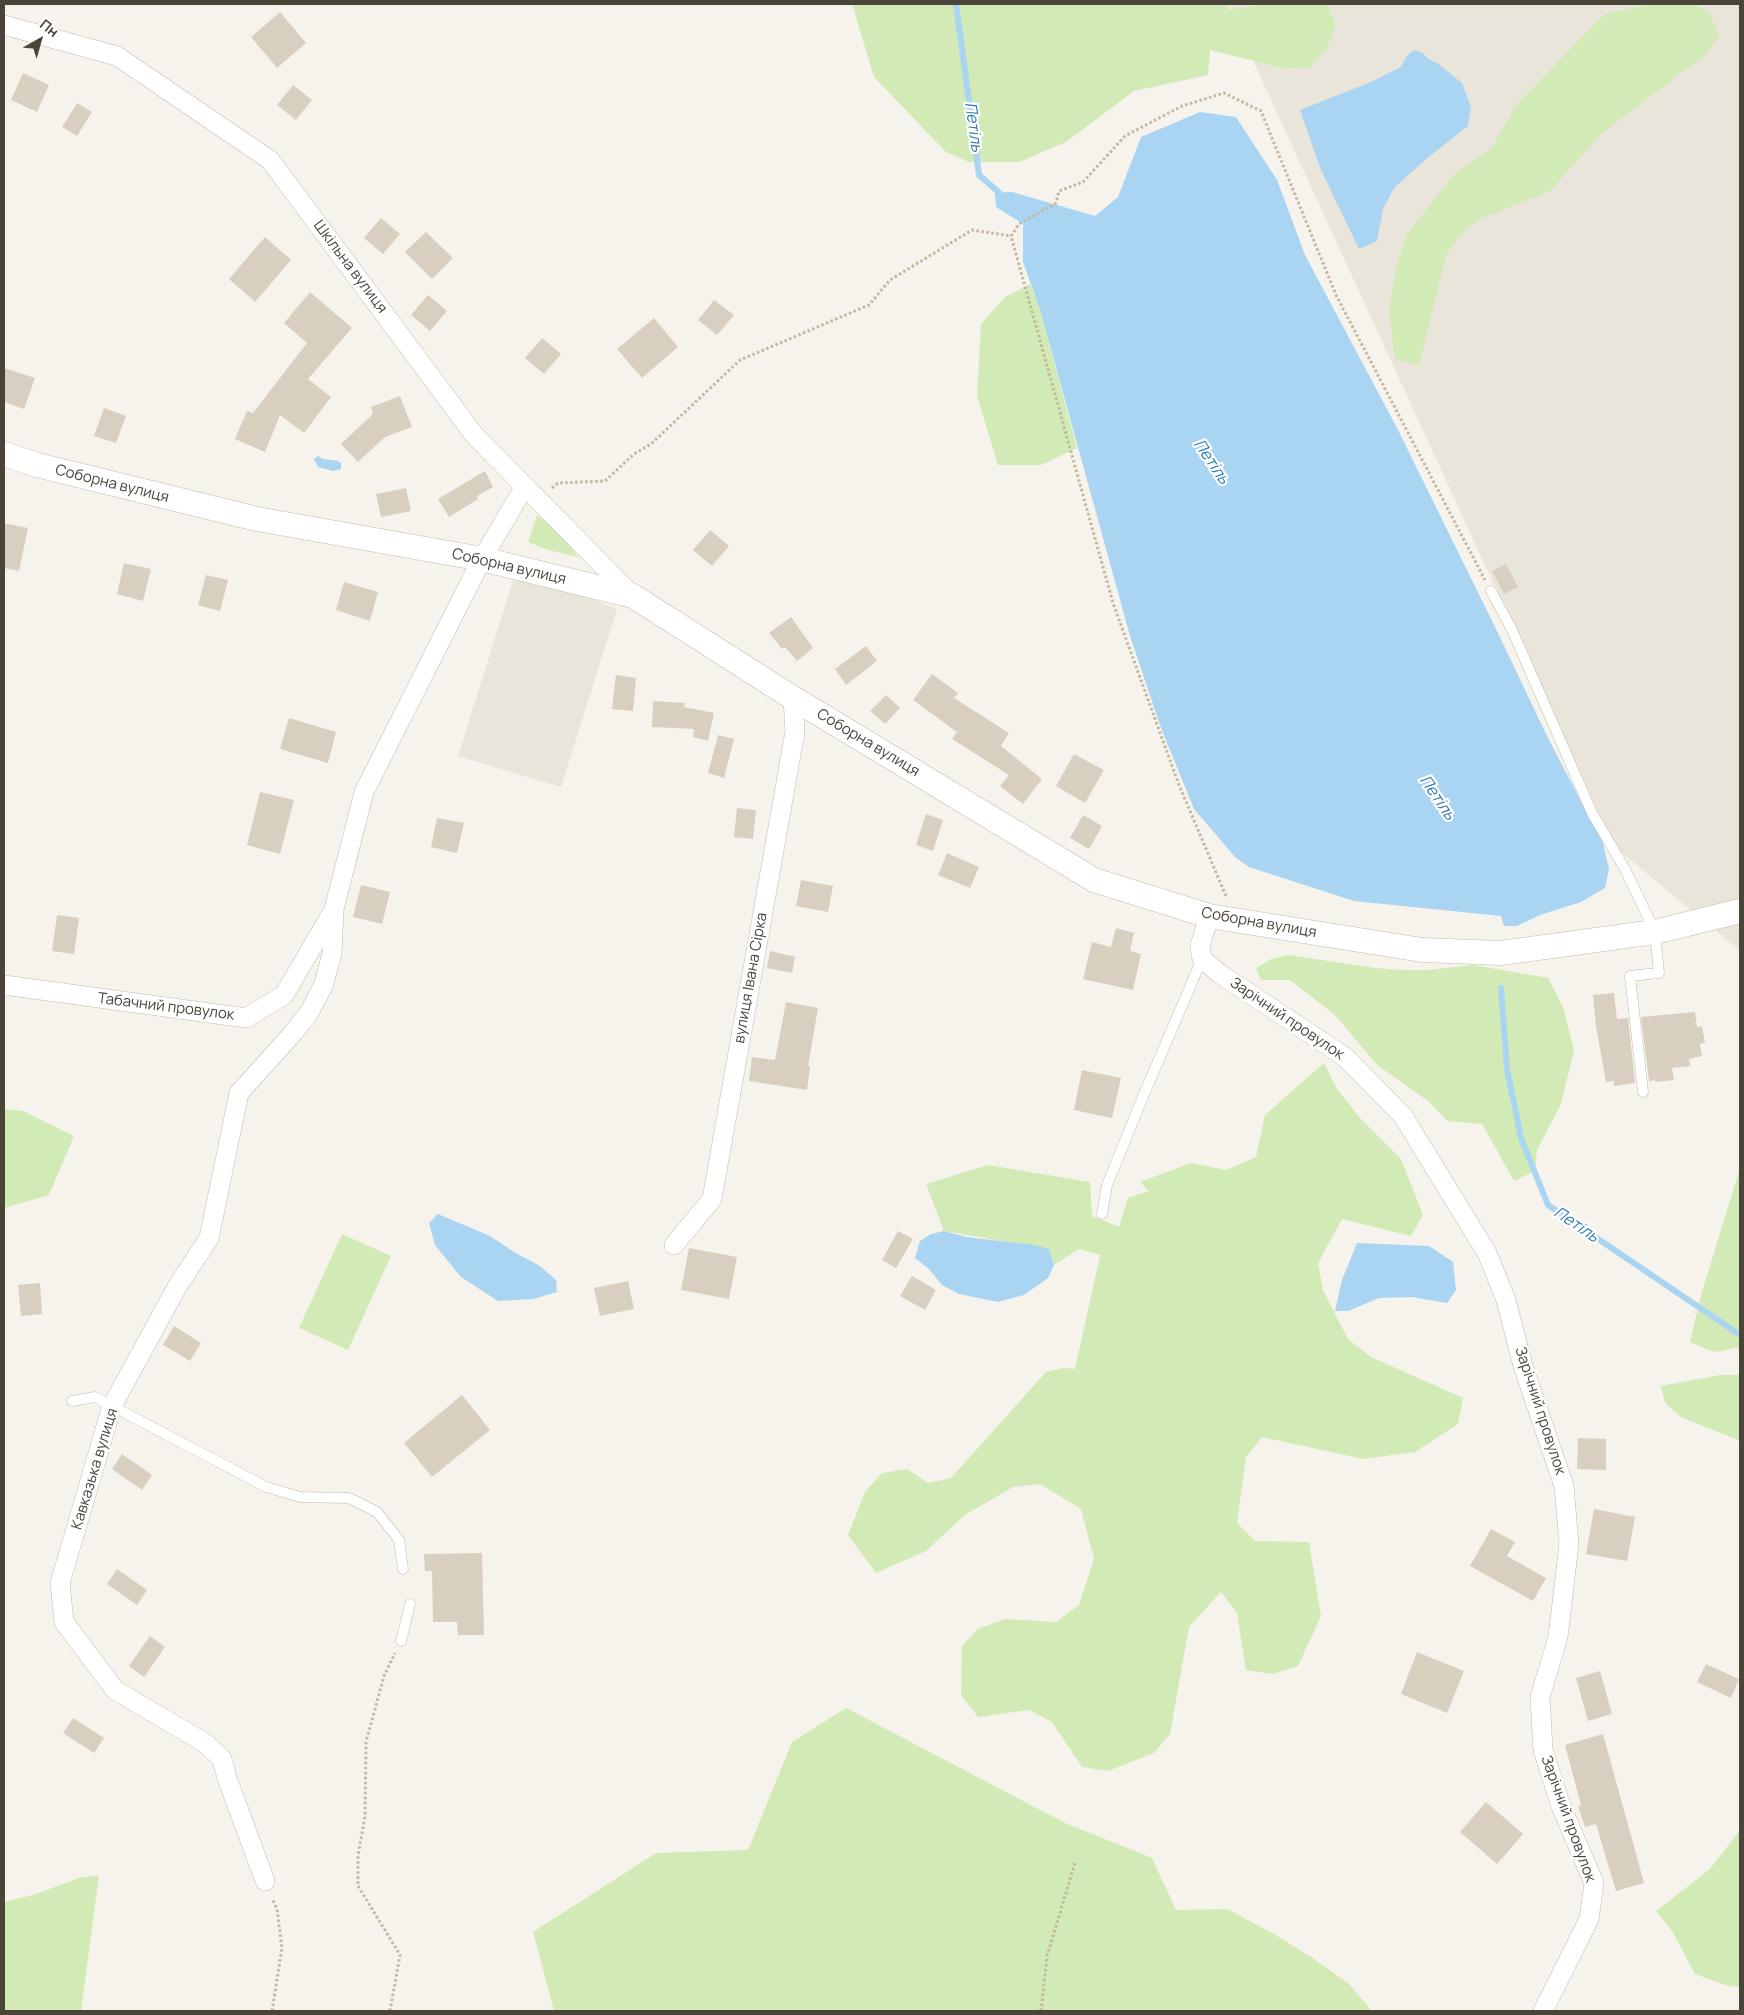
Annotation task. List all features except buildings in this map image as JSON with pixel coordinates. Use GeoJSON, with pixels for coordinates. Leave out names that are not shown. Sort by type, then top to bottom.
{"type":"FeatureCollection","features":[{"type":"Feature","properties":{"kind":"street","name":"Шкільна вулиця"},"geometry":{"type":"LineString","coordinates":[[4,25],[117,56],[270,160],[475,436],[634,596]]}},
{"type":"Feature","properties":{"kind":"street","name":"Соборна вулиця"},"geometry":{"type":"LineString","coordinates":[[4,454],[37,465],[257,519],[482,559],[634,596],[794,698],[1094,880],[1209,916],[1422,950],[1501,953],[1655,932],[1740,910]]}},
{"type":"Feature","properties":{"kind":"street"},"geometry":{"type":"LineString","coordinates":[[334,909],[364,792],[482,559],[525,486]]}},
{"type":"Feature","properties":{"kind":"street","name":"вулиця Івана Сірка"},"geometry":{"type":"LineString","coordinates":[[674,1244],[712,1199],[795,732],[794,698]]}},
{"type":"Feature","properties":{"kind":"street","name":"Табачний провулок"},"geometry":{"type":"LineString","coordinates":[[4,986],[246,1018],[284,996],[334,909]]}},
{"type":"Feature","properties":{"kind":"street","name":"Кавказька вулиця"},"geometry":{"type":"LineString","coordinates":[[266,1881],[226,1778],[222,1759],[205,1743],[115,1690],[64,1622],[60,1583],[112,1406],[177,1287],[209,1238],[239,1092],[309,1013],[323,986],[332,954],[334,909]]}},
{"type":"Feature","properties":{"kind":"street"},"geometry":{"type":"LineString","coordinates":[[1202,959],[1200,946],[1209,916]]}},
{"type":"Feature","properties":{"kind":"street","name":"Зарічний провулок"},"geometry":{"type":"LineString","coordinates":[[1202,959],[1220,974],[1346,1057],[1403,1116],[1487,1253],[1506,1300],[1523,1366],[1564,1486],[1569,1544],[1558,1637],[1540,1697],[1543,1750],[1561,1806],[1594,1882],[1589,1919],[1543,2011]]}},
{"type":"Feature","properties":{"kind":"lane"},"geometry":{"type":"LineString","coordinates":[[1491,591],[1512,630],[1592,813],[1625,869],[1655,932],[1660,973],[1630,976],[1643,1092]]}},
{"type":"Feature","properties":{"kind":"lane"},"geometry":{"type":"LineString","coordinates":[[1102,1214],[1107,1185],[1202,959]]}},
{"type":"Feature","properties":{"kind":"lane"},"geometry":{"type":"LineString","coordinates":[[72,1401],[95,1397],[266,1487],[300,1497],[349,1498],[377,1512],[399,1540],[403,1569]]}},
{"type":"Feature","properties":{"kind":"lane"},"geometry":{"type":"LineString","coordinates":[[400,1641],[410,1604]]}},
{"type":"Feature","properties":{"kind":"path"},"geometry":{"type":"LineString","coordinates":[[1236,921],[1178,786],[1113,603],[1011,236],[1019,224],[1056,203],[1059,191],[1083,182],[1125,136],[1182,106],[1224,93],[1260,111],[1336,295],[1491,591]]}},
{"type":"Feature","properties":{"kind":"path"},"geometry":{"type":"LineString","coordinates":[[539,500],[558,483],[605,481],[634,454],[651,444],[740,360],[870,305],[890,280],[972,230],[1011,236]]}},
{"type":"Feature","properties":{"kind":"path"},"geometry":{"type":"LineString","coordinates":[[390,2011],[400,1955],[358,1886],[358,1855],[365,1817],[366,1742],[384,1676],[400,1641]]}},
{"type":"Feature","properties":{"kind":"path"},"geometry":{"type":"LineString","coordinates":[[1041,2011],[1047,1956],[1076,1864]]}},
{"type":"Feature","properties":{"kind":"path"},"geometry":{"type":"LineString","coordinates":[[266,1881],[277,1909],[282,1948],[272,2011]]}},
{"type":"Feature","properties":{"kind":"shaded area"},"geometry":{"type":"Polygon","coordinates":[[[1227,4],[1740,4],[1740,951],[1614,846],[1227,4]]]}},
{"type":"Feature","properties":{"kind":"shaded area"},"geometry":{"type":"Polygon","coordinates":[[[516,571],[617,609],[561,787],[458,756],[516,571]]]}},
{"type":"Feature","properties":{"kind":"green space"},"geometry":{"type":"Polygon","coordinates":[[[852,4],[1227,4],[1229,10],[1263,4],[1327,4],[1335,25],[1327,48],[1310,67],[1286,69],[1210,50],[1208,75],[1134,91],[1066,142],[1019,162],[969,162],[946,152],[874,77],[852,4]]]}},
{"type":"Feature","properties":{"kind":"green space"},"geometry":{"type":"Polygon","coordinates":[[[1651,4],[1695,4],[1709,13],[1719,35],[1705,55],[1601,134],[1550,191],[1479,219],[1459,236],[1446,255],[1419,365],[1395,359],[1389,312],[1397,263],[1407,235],[1452,176],[1492,148],[1516,105],[1605,14],[1651,4]]]}},
{"type":"Feature","properties":{"kind":"green space"},"geometry":{"type":"Polygon","coordinates":[[[1030,284],[1041,313],[1077,448],[1041,465],[998,465],[977,396],[981,324],[1005,297],[1030,284]]]}},
{"type":"Feature","properties":{"kind":"green space"},"geometry":{"type":"Polygon","coordinates":[[[537,515],[561,534],[578,557],[548,550],[528,542],[537,515]]]}},
{"type":"Feature","properties":{"kind":"green space"},"geometry":{"type":"Polygon","coordinates":[[[1288,955],[1402,970],[1427,970],[1473,965],[1548,978],[1563,1007],[1574,1050],[1561,1104],[1537,1150],[1535,1171],[1514,1181],[1482,1124],[1447,1121],[1428,1101],[1377,1065],[1335,1015],[1290,980],[1261,980],[1256,968],[1271,959],[1288,955]]]}},
{"type":"Feature","properties":{"kind":"green space"},"geometry":{"type":"Polygon","coordinates":[[[1324,1063],[1337,1089],[1360,1118],[1401,1159],[1423,1215],[1411,1236],[1342,1219],[1318,1263],[1323,1290],[1348,1339],[1371,1357],[1463,1398],[1458,1424],[1415,1452],[1363,1459],[1262,1437],[1246,1457],[1237,1523],[1255,1541],[1309,1542],[1321,1616],[1298,1666],[1273,1674],[1246,1670],[1237,1613],[1221,1592],[1189,1627],[1170,1734],[1154,1753],[1108,1771],[1082,1767],[1052,1722],[1029,1710],[978,1717],[961,1695],[962,1646],[978,1629],[1005,1619],[1056,1622],[1079,1605],[1094,1559],[1081,1509],[1040,1484],[1013,1487],[965,1515],[926,1551],[876,1573],[848,1535],[865,1492],[882,1473],[907,1469],[928,1483],[951,1478],[1046,1372],[1064,1368],[1075,1369],[1100,1255],[1079,1249],[1054,1265],[1049,1249],[944,1231],[926,1184],[988,1165],[1090,1182],[1092,1216],[1119,1227],[1128,1198],[1149,1191],[1140,1182],[1191,1163],[1226,1170],[1256,1157],[1265,1115],[1324,1063]]]}},
{"type":"Feature","properties":{"kind":"green space"},"geometry":{"type":"Polygon","coordinates":[[[4,1109],[23,1111],[74,1136],[49,1195],[4,1208],[4,1109]]]}},
{"type":"Feature","properties":{"kind":"green space"},"geometry":{"type":"Polygon","coordinates":[[[1740,1168],[1740,1350],[1736,1348],[1714,1352],[1690,1342],[1701,1295],[1740,1168]]]}},
{"type":"Feature","properties":{"kind":"green space"},"geometry":{"type":"Polygon","coordinates":[[[342,1234],[391,1256],[348,1350],[299,1328],[342,1234]]]}},
{"type":"Feature","properties":{"kind":"green space"},"geometry":{"type":"Polygon","coordinates":[[[1720,1375],[1740,1375],[1740,1441],[1681,1417],[1665,1403],[1661,1386],[1720,1375]]]}},
{"type":"Feature","properties":{"kind":"green space"},"geometry":{"type":"Polygon","coordinates":[[[846,1708],[1065,1823],[1152,1858],[1176,1910],[1227,1909],[1274,1934],[1348,1983],[1372,2011],[554,2011],[533,1932],[656,1853],[748,1850],[792,1742],[846,1708]]]}},
{"type":"Feature","properties":{"kind":"green space"},"geometry":{"type":"Polygon","coordinates":[[[1740,1830],[1740,1987],[1728,1986],[1695,1974],[1672,1931],[1656,1911],[1710,1869],[1740,1830]]]}},
{"type":"Feature","properties":{"kind":"green space"},"geometry":{"type":"Polygon","coordinates":[[[99,1875],[81,2011],[4,2011],[4,1902],[33,1895],[79,1878],[99,1875]]]}},
{"type":"Feature","properties":{"kind":"water"},"geometry":{"type":"Polygon","coordinates":[[[1414,50],[1423,53],[1428,59],[1437,63],[1462,83],[1471,107],[1468,126],[1426,159],[1394,188],[1383,209],[1377,241],[1359,249],[1321,170],[1300,110],[1371,82],[1401,67],[1406,57],[1414,50]]]}},
{"type":"Feature","properties":{"kind":"water"},"geometry":{"type":"Polygon","coordinates":[[[1200,112],[1236,117],[1277,180],[1305,255],[1396,426],[1549,740],[1603,843],[1609,869],[1605,888],[1581,902],[1540,915],[1517,926],[1504,926],[1501,916],[1354,901],[1249,867],[1235,857],[1194,809],[1161,728],[1130,636],[1041,313],[1023,262],[1023,224],[996,207],[995,193],[1012,192],[1095,216],[1118,197],[1141,137],[1200,112]]]}},
{"type":"Feature","properties":{"kind":"water"},"geometry":{"type":"Polygon","coordinates":[[[318,456],[323,459],[338,461],[341,463],[341,469],[333,471],[318,467],[314,459],[318,456]]]}},
{"type":"Feature","properties":{"kind":"water"},"geometry":{"type":"Polygon","coordinates":[[[438,1214],[490,1236],[540,1266],[556,1280],[557,1292],[533,1299],[498,1301],[461,1277],[435,1245],[429,1223],[438,1214]]]}},
{"type":"Feature","properties":{"kind":"water"},"geometry":{"type":"Polygon","coordinates":[[[944,1231],[966,1237],[1035,1245],[1049,1249],[1054,1265],[1048,1278],[1024,1295],[998,1302],[959,1294],[942,1285],[929,1269],[915,1258],[920,1241],[931,1234],[944,1231]]]}},
{"type":"Feature","properties":{"kind":"water"},"geometry":{"type":"Polygon","coordinates":[[[1357,1243],[1429,1246],[1453,1262],[1456,1290],[1447,1303],[1412,1297],[1379,1298],[1348,1311],[1335,1311],[1342,1280],[1357,1243]]]}},
{"type":"Feature","properties":{"kind":"waterway","name":"Петіль"},"geometry":{"type":"LineString","coordinates":[[956,4],[979,175],[1004,197]]}},
{"type":"Feature","properties":{"kind":"waterway","name":"Петіль"},"geometry":{"type":"LineString","coordinates":[[1501,988],[1507,1069],[1521,1138],[1548,1205],[1740,1335]]}}]}
